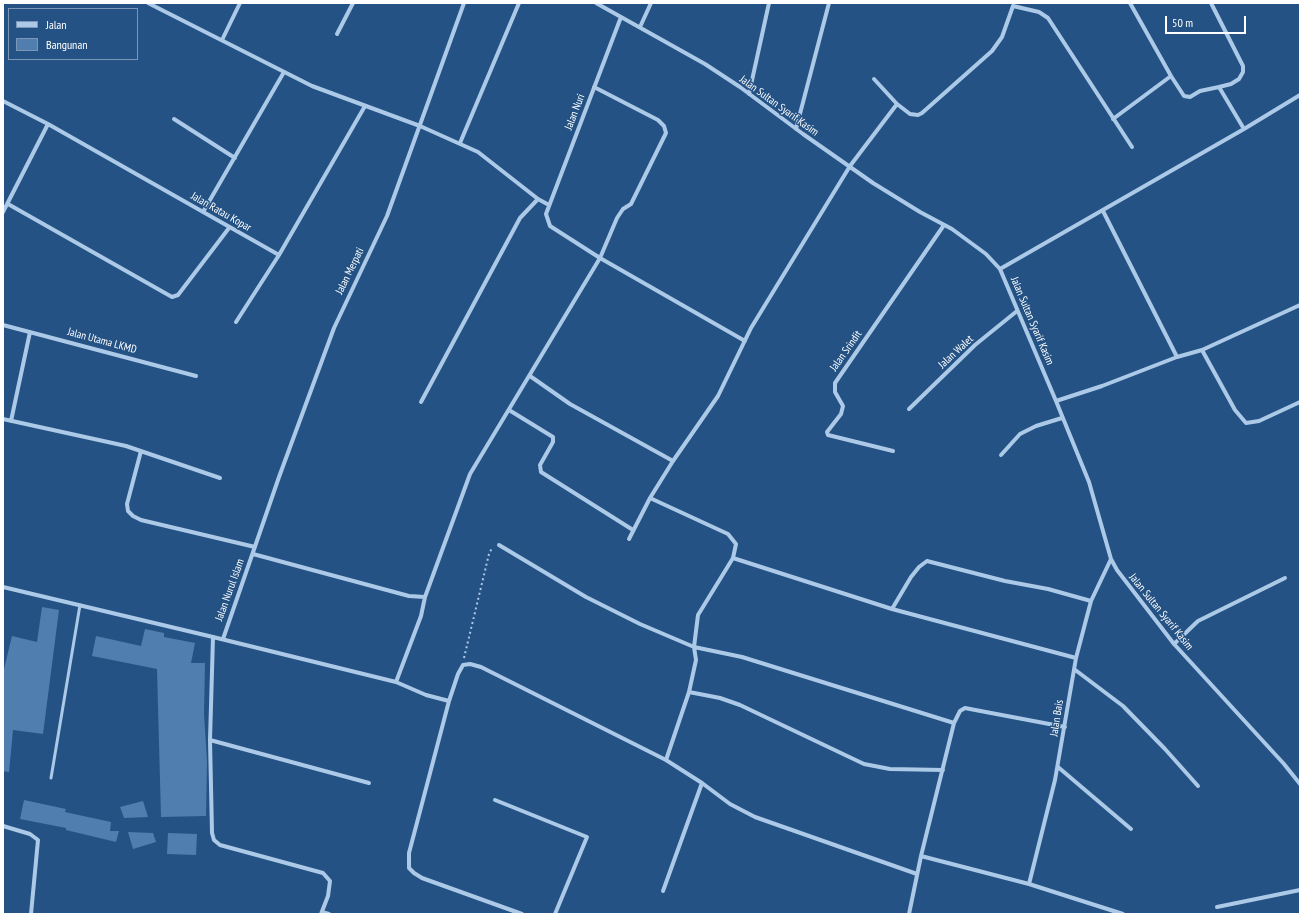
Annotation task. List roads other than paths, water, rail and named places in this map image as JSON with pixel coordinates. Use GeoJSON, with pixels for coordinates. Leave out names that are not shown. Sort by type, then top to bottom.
{"type":"FeatureCollection","features":[{"type":"Feature","properties":{"kind":"street"},"geometry":{"type":"LineString","coordinates":[[148,3],[312,86],[420,126],[460,143],[489,159],[538,199],[549,205]]}},
{"type":"Feature","properties":{"kind":"street"},"geometry":{"type":"LineString","coordinates":[[222,40],[240,3]]}},
{"type":"Feature","properties":{"kind":"street"},"geometry":{"type":"LineString","coordinates":[[337,34],[353,3]]}},
{"type":"Feature","properties":{"kind":"street","name":"Jalan Merpati"},"geometry":{"type":"LineString","coordinates":[[255,547],[339,315],[387,216],[442,60],[464,3]]}},
{"type":"Feature","properties":{"kind":"street"},"geometry":{"type":"LineString","coordinates":[[460,143],[519,3]]}},
{"type":"Feature","properties":{"kind":"street","name":"Jalan Sultan Syarif Kasim"},"geometry":{"type":"LineString","coordinates":[[596,3],[705,64],[749,94],[796,130],[850,166],[873,184],[965,237],[986,254],[1000,270],[1056,400],[1089,482],[1111,559],[1122,578],[1174,644],[1284,764],[1300,784]]}},
{"type":"Feature","properties":{"kind":"street"},"geometry":{"type":"LineString","coordinates":[[640,27],[651,3]]}},
{"type":"Feature","properties":{"kind":"street"},"geometry":{"type":"LineString","coordinates":[[749,94],[769,3]]}},
{"type":"Feature","properties":{"kind":"street"},"geometry":{"type":"LineString","coordinates":[[796,130],[829,3]]}},
{"type":"Feature","properties":{"kind":"street"},"geometry":{"type":"LineString","coordinates":[[1130,3],[1171,76],[1187,97],[1208,89],[1231,84],[1239,79],[1243,72],[1243,66],[1211,3]]}},
{"type":"Feature","properties":{"kind":"street"},"geometry":{"type":"LineString","coordinates":[[874,79],[897,104],[910,114],[922,113],[992,51],[1002,37],[1014,6],[1040,12],[1048,18],[1132,147]]}},
{"type":"Feature","properties":{"kind":"street","name":"Jalan Nuri"},"geometry":{"type":"LineString","coordinates":[[600,258],[550,226],[546,214],[621,17]]}},
{"type":"Feature","properties":{"kind":"street"},"geometry":{"type":"LineString","coordinates":[[203,212],[284,72]]}},
{"type":"Feature","properties":{"kind":"street"},"geometry":{"type":"LineString","coordinates":[[1113,119],[1171,76]]}},
{"type":"Feature","properties":{"kind":"street"},"geometry":{"type":"LineString","coordinates":[[1220,87],[1244,129]]}},
{"type":"Feature","properties":{"kind":"street"},"geometry":{"type":"LineString","coordinates":[[396,682],[421,616],[424,597],[470,474],[600,258],[617,218],[623,209],[631,204],[666,133],[664,126],[658,120],[594,88]]}},
{"type":"Feature","properties":{"kind":"street"},"geometry":{"type":"LineString","coordinates":[[1000,270],[1300,95]]}},
{"type":"Feature","properties":{"kind":"street","name":"Jalan Ratau Kopar"},"geometry":{"type":"LineString","coordinates":[[3,102],[48,124],[278,255]]}},
{"type":"Feature","properties":{"kind":"street"},"geometry":{"type":"LineString","coordinates":[[629,539],[650,498],[673,461],[718,396],[751,328],[850,166],[897,104]]}},
{"type":"Feature","properties":{"kind":"street"},"geometry":{"type":"LineString","coordinates":[[236,322],[278,255],[365,106]]}},
{"type":"Feature","properties":{"kind":"street"},"geometry":{"type":"LineString","coordinates":[[174,119],[235,158]]}},
{"type":"Feature","properties":{"kind":"street"},"geometry":{"type":"LineString","coordinates":[[3,212],[48,124]]}},
{"type":"Feature","properties":{"kind":"street"},"geometry":{"type":"LineString","coordinates":[[421,402],[520,218],[538,199]]}},
{"type":"Feature","properties":{"kind":"street"},"geometry":{"type":"LineString","coordinates":[[8,204],[172,297],[178,295],[229,228]]}},
{"type":"Feature","properties":{"kind":"street"},"geometry":{"type":"LineString","coordinates":[[1103,211],[1177,357]]}},
{"type":"Feature","properties":{"kind":"street","name":"Jalan Srindit"},"geometry":{"type":"LineString","coordinates":[[893,451],[828,435],[827,432],[841,414],[844,406],[835,392],[835,383],[944,225]]}},
{"type":"Feature","properties":{"kind":"street"},"geometry":{"type":"LineString","coordinates":[[600,258],[745,341]]}},
{"type":"Feature","properties":{"kind":"street"},"geometry":{"type":"LineString","coordinates":[[1056,400],[1102,386],[1177,357],[1202,350],[1300,305]]}},
{"type":"Feature","properties":{"kind":"street","name":"Jalan Walet"},"geometry":{"type":"LineString","coordinates":[[909,409],[975,345],[1017,311]]}},
{"type":"Feature","properties":{"kind":"street","name":"Jalan Utama LKMD"},"geometry":{"type":"LineString","coordinates":[[3,325],[196,376]]}},
{"type":"Feature","properties":{"kind":"street"},"geometry":{"type":"LineString","coordinates":[[11,421],[30,332]]}},
{"type":"Feature","properties":{"kind":"street"},"geometry":{"type":"LineString","coordinates":[[1202,350],[1235,410],[1246,423],[1259,421],[1300,402]]}},
{"type":"Feature","properties":{"kind":"street"},"geometry":{"type":"LineString","coordinates":[[530,376],[570,404],[673,461]]}},
{"type":"Feature","properties":{"kind":"street"},"geometry":{"type":"LineString","coordinates":[[509,410],[553,437],[553,442],[540,465],[541,472],[633,530]]}},
{"type":"Feature","properties":{"kind":"street"},"geometry":{"type":"LineString","coordinates":[[1001,455],[1020,434],[1036,426],[1062,418]]}},
{"type":"Feature","properties":{"kind":"street"},"geometry":{"type":"LineString","coordinates":[[3,419],[126,446],[220,478]]}},
{"type":"Feature","properties":{"kind":"street"},"geometry":{"type":"LineString","coordinates":[[141,451],[126,504],[128,511],[133,516],[141,520],[255,547]]}},
{"type":"Feature","properties":{"kind":"street"},"geometry":{"type":"LineString","coordinates":[[650,498],[728,534],[736,544],[733,558],[698,615],[694,647],[696,660],[690,692],[666,760]]}},
{"type":"Feature","properties":{"kind":"street"},"geometry":{"type":"LineString","coordinates":[[499,545],[586,597],[640,624],[694,647],[742,657],[954,722]]}},
{"type":"Feature","properties":{"kind":"street","name":"Jalan Nurul Islam"},"geometry":{"type":"LineString","coordinates":[[223,639],[255,547]]}},
{"type":"Feature","properties":{"kind":"street"},"geometry":{"type":"LineString","coordinates":[[253,554],[409,596],[424,597]]}},
{"type":"Feature","properties":{"kind":"street"},"geometry":{"type":"LineString","coordinates":[[733,558],[892,609],[1076,658]]}},
{"type":"Feature","properties":{"kind":"street","name":"Jalan Bais"},"geometry":{"type":"LineString","coordinates":[[1029,884],[1058,767],[1076,658],[1091,601],[1111,559]]}},
{"type":"Feature","properties":{"kind":"street"},"geometry":{"type":"LineString","coordinates":[[892,609],[911,576],[919,566],[927,561],[999,579],[1048,589],[1091,601]]}},
{"type":"Feature","properties":{"kind":"street"},"geometry":{"type":"LineString","coordinates":[[1174,644],[1198,621],[1285,578]]}},
{"type":"Feature","properties":{"kind":"street"},"geometry":{"type":"LineString","coordinates":[[3,587],[396,682],[426,695],[449,701]]}},
{"type":"Feature","properties":{"kind":"street"},"geometry":{"type":"LineString","coordinates":[[213,637],[210,740],[212,833],[214,840],[220,845],[323,873],[330,881],[328,896],[322,913],[329,914]]}},
{"type":"Feature","properties":{"kind":"street"},"geometry":{"type":"LineString","coordinates":[[522,914],[422,878],[409,868],[409,853],[449,701],[458,674],[463,665],[470,664],[481,667],[666,760],[702,783],[730,804],[755,817],[917,874]]}},
{"type":"Feature","properties":{"kind":"street"},"geometry":{"type":"LineString","coordinates":[[1074,669],[1123,706],[1198,786]]}},
{"type":"Feature","properties":{"kind":"street"},"geometry":{"type":"LineString","coordinates":[[690,692],[720,698],[740,705],[864,764],[890,769],[943,770]]}},
{"type":"Feature","properties":{"kind":"street"},"geometry":{"type":"LineString","coordinates":[[909,914],[928,822],[943,770],[954,722],[960,711],[965,708],[1065,727]]}},
{"type":"Feature","properties":{"kind":"street"},"geometry":{"type":"LineString","coordinates":[[210,740],[369,783]]}},
{"type":"Feature","properties":{"kind":"street"},"geometry":{"type":"LineString","coordinates":[[1058,767],[1131,829]]}},
{"type":"Feature","properties":{"kind":"street"},"geometry":{"type":"LineString","coordinates":[[662,891],[702,783]]}},
{"type":"Feature","properties":{"kind":"street"},"geometry":{"type":"LineString","coordinates":[[496,800],[587,837],[555,914]]}},
{"type":"Feature","properties":{"kind":"street"},"geometry":{"type":"LineString","coordinates":[[3,826],[30,834],[38,840],[32,914]]}},
{"type":"Feature","properties":{"kind":"street"},"geometry":{"type":"LineString","coordinates":[[921,856],[1029,884],[1123,914]]}},
{"type":"Feature","properties":{"kind":"street"},"geometry":{"type":"LineString","coordinates":[[1217,907],[1300,890]]}},
{"type":"Feature","properties":{"kind":"lane"},"geometry":{"type":"LineString","coordinates":[[51,778],[80,605]]}}]}
